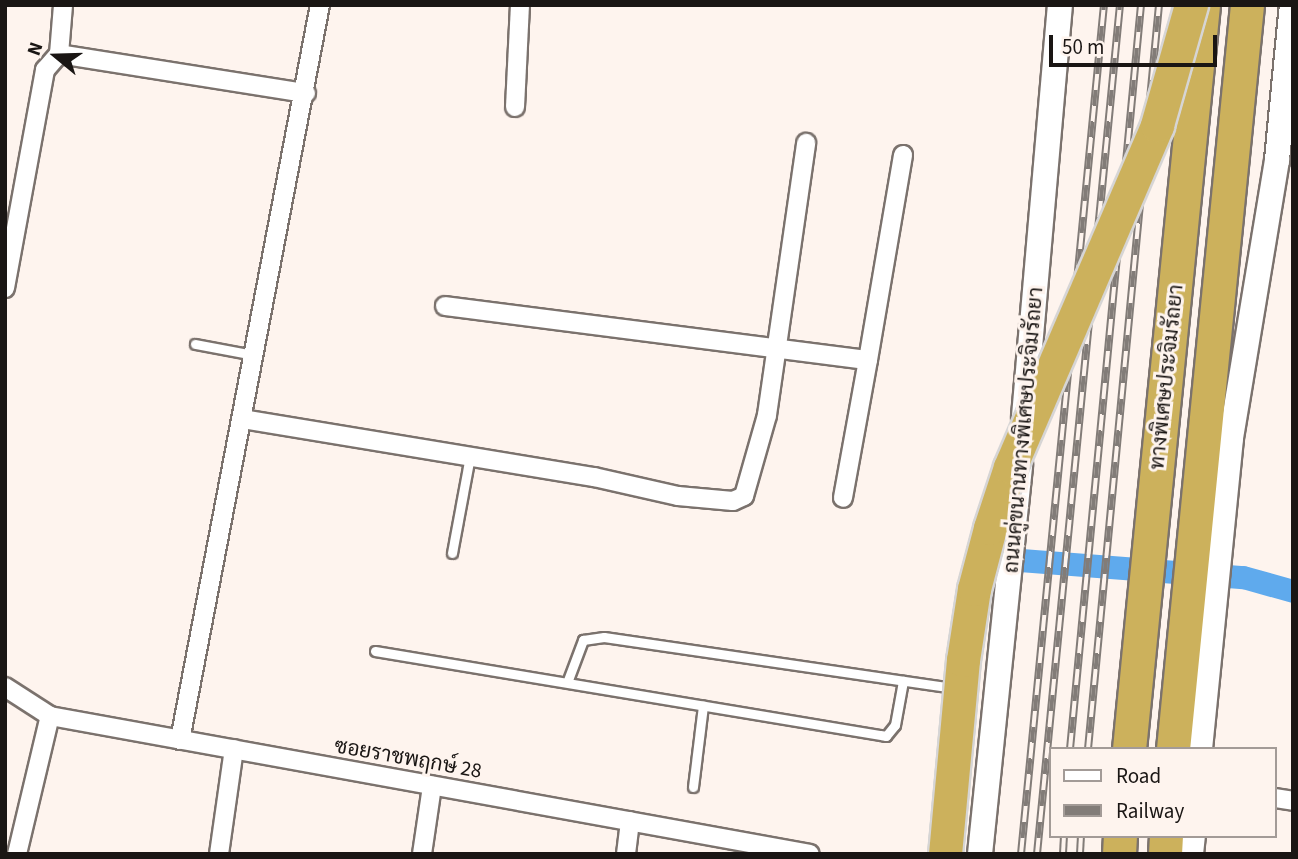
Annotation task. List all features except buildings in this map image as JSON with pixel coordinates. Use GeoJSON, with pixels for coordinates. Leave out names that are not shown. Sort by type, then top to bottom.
{"type":"FeatureCollection","features":[{"type":"Feature","properties":{"kind":"highway"},"geometry":{"type":"LineString","coordinates":[[945,854],[963,660],[974,589],[990,528],[1010,467],[1157,125],[1191,5]]}},
{"type":"Feature","properties":{"kind":"highway","name":"ทางพิเศษประจิมรัถยา"},"geometry":{"type":"LineString","coordinates":[[1129,747],[1203,5]]}},
{"type":"Feature","properties":{"kind":"highway","name":"ทางพิเศษประจิมรัถยา"},"geometry":{"type":"LineString","coordinates":[[1173,747],[1247,5]]}},
{"type":"Feature","properties":{"kind":"main road","name":"ถนนคู่ขนานทางพิเศษประจิมรัถยา"},"geometry":{"type":"LineString","coordinates":[[980,854],[986,692],[1008,590],[1060,5]]}},
{"type":"Feature","properties":{"kind":"main road"},"geometry":{"type":"LineString","coordinates":[[1200,747],[1222,517],[1278,160],[1292,5]]}},
{"type":"Feature","properties":{"kind":"street"},"geometry":{"type":"LineString","coordinates":[[5,288],[45,70],[59,54],[63,5]]}},
{"type":"Feature","properties":{"kind":"street"},"geometry":{"type":"LineString","coordinates":[[180,740],[211,562],[243,419],[306,93],[320,5]]}},
{"type":"Feature","properties":{"kind":"street"},"geometry":{"type":"LineString","coordinates":[[514,107],[520,5]]}},
{"type":"Feature","properties":{"kind":"street"},"geometry":{"type":"LineString","coordinates":[[59,54],[306,93]]}},
{"type":"Feature","properties":{"kind":"street"},"geometry":{"type":"LineString","coordinates":[[243,419],[470,456],[678,496],[733,501],[744,496],[750,487],[776,348],[806,143]]}},
{"type":"Feature","properties":{"kind":"street"},"geometry":{"type":"LineString","coordinates":[[843,498],[903,155]]}},
{"type":"Feature","properties":{"kind":"street"},"geometry":{"type":"LineString","coordinates":[[445,306],[867,360]]}},
{"type":"Feature","properties":{"kind":"street","name":"ซอยราชพฤกษ์ 28"},"geometry":{"type":"LineString","coordinates":[[5,687],[50,716],[810,854]]}},
{"type":"Feature","properties":{"kind":"street"},"geometry":{"type":"LineString","coordinates":[[17,854],[50,716]]}},
{"type":"Feature","properties":{"kind":"street"},"geometry":{"type":"LineString","coordinates":[[219,854],[234,750]]}},
{"type":"Feature","properties":{"kind":"street"},"geometry":{"type":"LineString","coordinates":[[422,854],[432,786]]}},
{"type":"Feature","properties":{"kind":"street"},"geometry":{"type":"LineString","coordinates":[[626,854],[630,821]]}},
{"type":"Feature","properties":{"kind":"lane"},"geometry":{"type":"LineString","coordinates":[[195,344],[254,355]]}},
{"type":"Feature","properties":{"kind":"lane"},"geometry":{"type":"LineString","coordinates":[[452,553],[470,456]]}},
{"type":"Feature","properties":{"kind":"lane"},"geometry":{"type":"LineString","coordinates":[[568,680],[583,640],[604,637],[986,692]]}},
{"type":"Feature","properties":{"kind":"lane"},"geometry":{"type":"LineString","coordinates":[[375,650],[568,680],[703,706],[886,736],[895,725],[903,681]]}},
{"type":"Feature","properties":{"kind":"lane"},"geometry":{"type":"LineString","coordinates":[[693,787],[703,706]]}},
{"type":"Feature","properties":{"kind":"waterway"},"geometry":{"type":"LineString","coordinates":[[994,558],[1243,577],[1293,591]]}},
{"type":"Feature","properties":{"kind":"railway"},"geometry":{"type":"LineString","coordinates":[[1021,854],[1104,5]]}},
{"type":"Feature","properties":{"kind":"railway"},"geometry":{"type":"LineString","coordinates":[[1037,854],[1120,5]]}},
{"type":"Feature","properties":{"kind":"railway"},"geometry":{"type":"LineString","coordinates":[[1070,747],[1141,5]]}},
{"type":"Feature","properties":{"kind":"railway"},"geometry":{"type":"LineString","coordinates":[[1088,747],[1159,5]]}},
{"type":"Feature","properties":{"kind":"railway"},"geometry":{"type":"LineString","coordinates":[[1063,854],[1064,838]]}},
{"type":"Feature","properties":{"kind":"railway"},"geometry":{"type":"LineString","coordinates":[[1080,854],[1081,838]]}}]}
